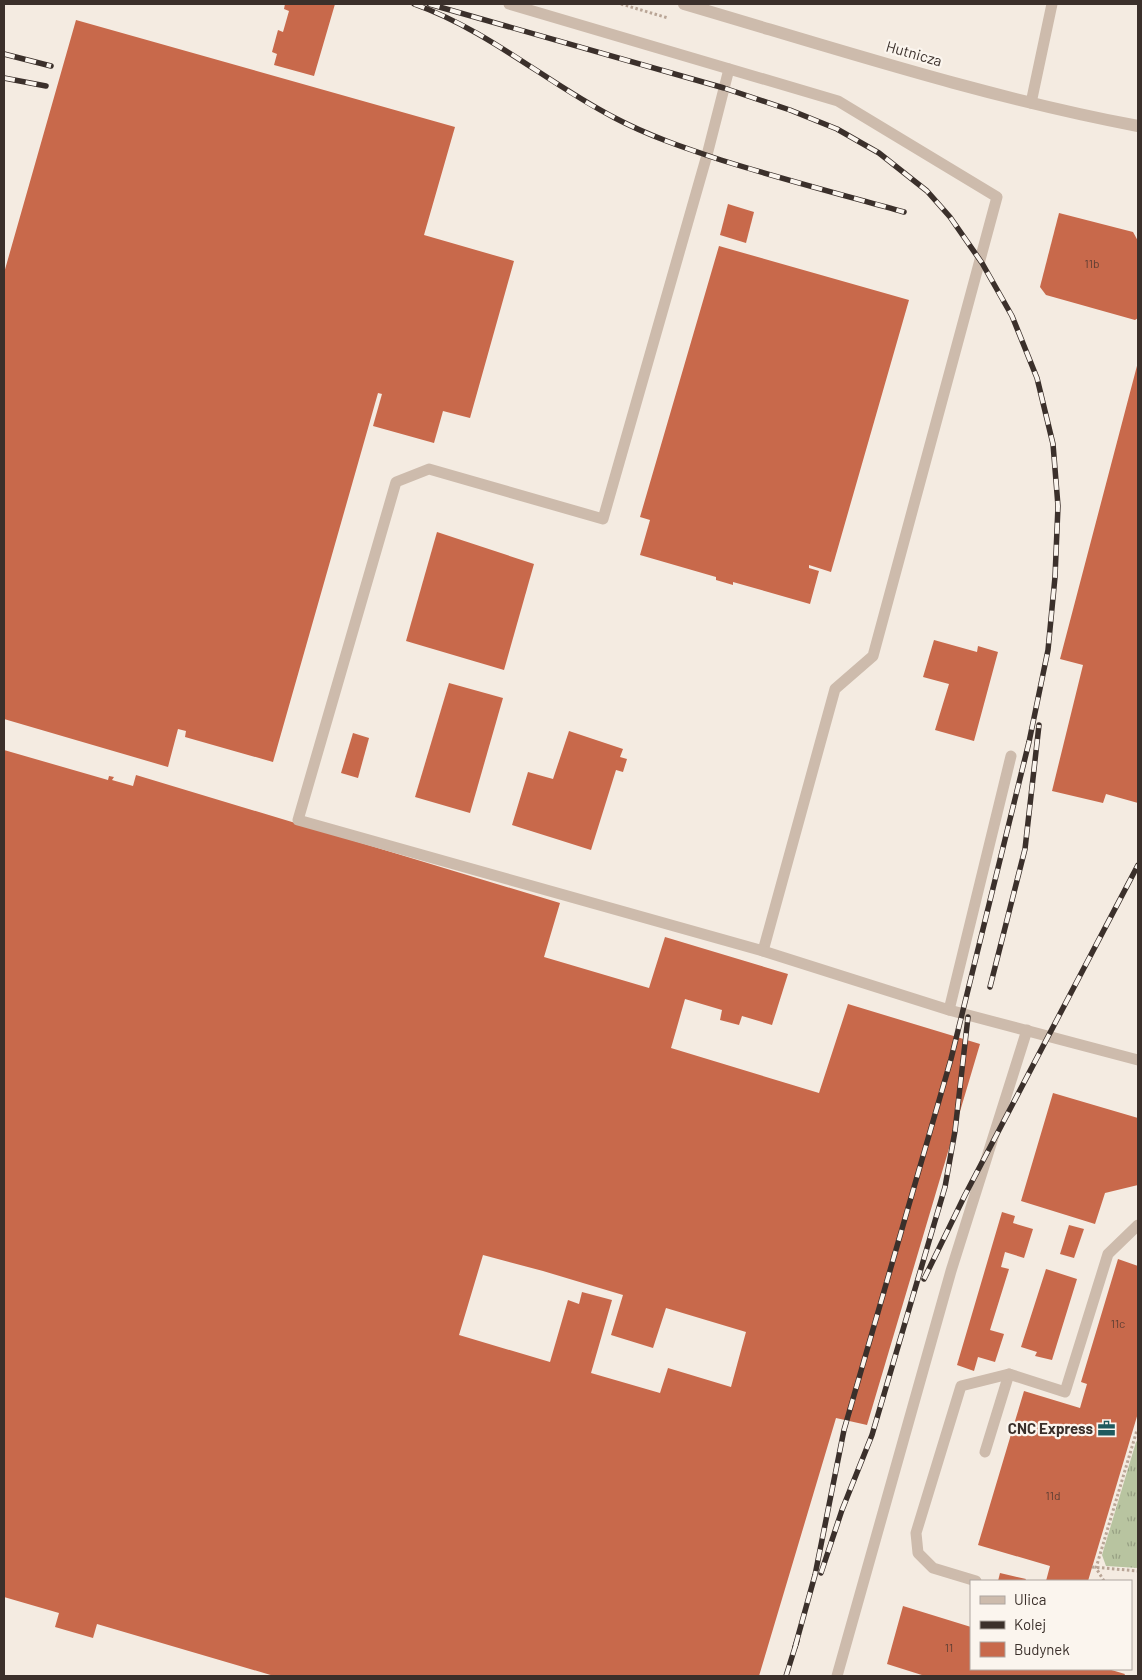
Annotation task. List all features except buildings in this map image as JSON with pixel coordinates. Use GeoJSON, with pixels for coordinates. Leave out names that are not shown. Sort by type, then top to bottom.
{"type":"FeatureCollection","features":[{"type":"Feature","properties":{"kind":"street","name":"Hutnicza"},"geometry":{"type":"LineString","coordinates":[[684,4],[977,90],[1095,118],[1138,126]]}},
{"type":"Feature","properties":{"kind":"lane"},"geometry":{"type":"LineString","coordinates":[[509,4],[838,101],[997,197],[873,656],[836,689],[763,951]]}},
{"type":"Feature","properties":{"kind":"lane"},"geometry":{"type":"LineString","coordinates":[[1031,103],[1052,4]]}},
{"type":"Feature","properties":{"kind":"lane"},"geometry":{"type":"LineString","coordinates":[[730,69],[604,519],[429,469],[396,482],[298,820],[763,951],[949,1010],[1138,1060]]}},
{"type":"Feature","properties":{"kind":"lane"},"geometry":{"type":"LineString","coordinates":[[949,1010],[1011,756]]}},
{"type":"Feature","properties":{"kind":"lane"},"geometry":{"type":"LineString","coordinates":[[837,1676],[951,1271],[1027,1030]]}},
{"type":"Feature","properties":{"kind":"lane"},"geometry":{"type":"LineString","coordinates":[[973,1580],[933,1568],[918,1553],[916,1533],[961,1386],[1009,1374],[1065,1392],[1108,1254],[1138,1225]]}},
{"type":"Feature","properties":{"kind":"lane"},"geometry":{"type":"LineString","coordinates":[[985,1452],[1009,1374]]}},
{"type":"Feature","properties":{"kind":"path"},"geometry":{"type":"LineString","coordinates":[[1094,1568],[1136,1429]]}},
{"type":"Feature","properties":{"kind":"path"},"geometry":{"type":"LineString","coordinates":[[1094,1568],[1138,1571]]}},
{"type":"Feature","properties":{"kind":"path"},"geometry":{"type":"LineString","coordinates":[[1094,1568],[1103,1580]]}},
{"type":"Feature","properties":{"kind":"green space"},"geometry":{"type":"Polygon","coordinates":[[[1138,1440],[1138,1568],[1106,1566],[1102,1555],[1138,1440]]]}},
{"type":"Feature","properties":{"kind":"railway"},"geometry":{"type":"LineString","coordinates":[[414,4],[467,28],[590,104],[641,130],[721,160],[904,212]]}},
{"type":"Feature","properties":{"kind":"railway"},"geometry":{"type":"LineString","coordinates":[[429,4],[724,88],[790,110],[837,129],[879,153],[927,191],[950,217],[982,263],[1012,316],[1037,378],[1053,444],[1058,506],[1055,577],[1048,650],[1029,742],[951,1059],[844,1430],[815,1575],[795,1647]]}},
{"type":"Feature","properties":{"kind":"railway"},"geometry":{"type":"LineString","coordinates":[[4,54],[51,66]]}},
{"type":"Feature","properties":{"kind":"railway"},"geometry":{"type":"LineString","coordinates":[[4,78],[46,86]]}},
{"type":"Feature","properties":{"kind":"railway"},"geometry":{"type":"LineString","coordinates":[[990,987],[1025,849],[1039,725]]}},
{"type":"Feature","properties":{"kind":"railway"},"geometry":{"type":"LineString","coordinates":[[924,1279],[965,1195],[1138,865]]}},
{"type":"Feature","properties":{"kind":"railway"},"geometry":{"type":"LineString","coordinates":[[821,1573],[842,1510],[872,1435],[945,1187],[955,1131],[968,1017]]}},
{"type":"Feature","properties":{"kind":"railway"},"geometry":{"type":"LineString","coordinates":[[786,1676],[797,1641]]}},
{"type":"Feature","properties":{"kind":"place","name":"CNC Express"},"geometry":{"type":"Point","coordinates":[1107,1429]}}]}
